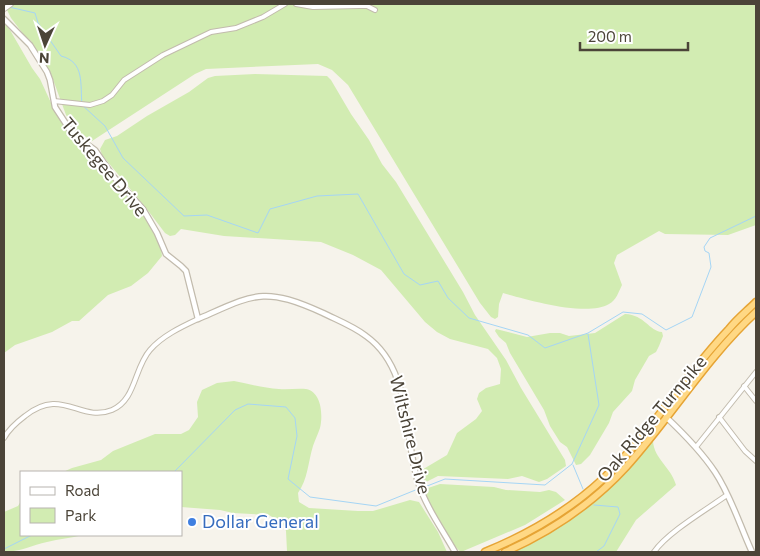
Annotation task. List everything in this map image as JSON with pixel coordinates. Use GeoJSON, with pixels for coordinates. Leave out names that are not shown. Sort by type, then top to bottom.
{"type":"FeatureCollection","features":[{"type":"Feature","properties":{"kind":"highway","name":"Oak Ridge Turnpike"},"geometry":{"type":"LineString","coordinates":[[505,552],[533,539],[567,518],[597,495],[634,457],[727,330],[756,302]]}},
{"type":"Feature","properties":{"kind":"highway","name":"Oak Ridge Turnpike"},"geometry":{"type":"LineString","coordinates":[[485,552],[529,532],[575,503],[605,477],[664,415],[732,336],[756,312]]}},
{"type":"Feature","properties":{"kind":"highway"},"geometry":{"type":"LineString","coordinates":[[529,532],[533,539]]}},
{"type":"Feature","properties":{"kind":"street"},"geometry":{"type":"LineString","coordinates":[[54,102],[90,105],[107,99],[124,80],[170,51],[211,32],[236,28],[263,17],[285,4]]}},
{"type":"Feature","properties":{"kind":"street"},"geometry":{"type":"LineString","coordinates":[[296,4],[313,7],[360,6],[375,10]]}},
{"type":"Feature","properties":{"kind":"street","name":"Tuskegee Drive"},"geometry":{"type":"LineString","coordinates":[[4,19],[30,45],[47,72],[55,107],[70,130],[95,150],[113,176],[143,209],[157,233],[166,254],[186,272],[198,319]]}},
{"type":"Feature","properties":{"kind":"street","name":"Wiltshire Drive"},"geometry":{"type":"LineString","coordinates":[[4,438],[10,429],[22,418],[32,410],[45,404],[62,404],[99,412],[111,410],[119,406],[130,394],[139,368],[151,349],[169,334],[246,298],[258,295],[277,296],[306,305],[342,322],[366,335],[383,352],[396,374],[400,388],[419,484],[455,552]]}},
{"type":"Feature","properties":{"kind":"street"},"geometry":{"type":"LineString","coordinates":[[696,447],[756,372]]}},
{"type":"Feature","properties":{"kind":"street"},"geometry":{"type":"LineString","coordinates":[[744,386],[756,401]]}},
{"type":"Feature","properties":{"kind":"street"},"geometry":{"type":"LineString","coordinates":[[664,415],[696,447],[716,473],[754,552]]}},
{"type":"Feature","properties":{"kind":"street"},"geometry":{"type":"LineString","coordinates":[[719,417],[745,451],[756,461]]}},
{"type":"Feature","properties":{"kind":"street"},"geometry":{"type":"LineString","coordinates":[[654,552],[669,536],[727,495]]}},
{"type":"Feature","properties":{"kind":"green space"},"geometry":{"type":"Polygon","coordinates":[[[4,4],[756,4],[756,225],[728,235],[665,234],[659,231],[617,255],[614,263],[622,285],[611,303],[599,308],[572,308],[503,293],[499,304],[498,317],[495,319],[491,317],[480,303],[348,85],[332,70],[318,64],[206,69],[195,74],[92,141],[77,131],[66,115],[51,74],[31,41],[11,18],[4,4]]]}},
{"type":"Feature","properties":{"kind":"green space"},"geometry":{"type":"Polygon","coordinates":[[[4,23],[40,79],[52,105],[81,151],[103,165],[141,210],[153,228],[162,256],[148,273],[131,286],[108,295],[79,321],[72,321],[52,332],[15,345],[4,353],[4,23]]]}},
{"type":"Feature","properties":{"kind":"green space"},"geometry":{"type":"Polygon","coordinates":[[[255,74],[327,76],[331,80],[382,164],[396,182],[475,315],[506,360],[565,460],[566,466],[539,482],[522,476],[508,479],[438,476],[426,482],[420,477],[420,471],[447,455],[457,433],[476,419],[482,411],[477,399],[479,393],[486,388],[500,384],[501,369],[497,358],[488,349],[450,339],[437,332],[425,322],[381,270],[353,255],[321,242],[224,236],[181,229],[175,235],[170,236],[165,233],[102,155],[100,149],[105,140],[117,136],[189,92],[208,78],[255,74]]]}},
{"type":"Feature","properties":{"kind":"green space"},"geometry":{"type":"Polygon","coordinates":[[[625,314],[637,317],[657,331],[662,332],[663,336],[656,352],[649,356],[635,380],[632,391],[613,412],[609,423],[590,455],[581,464],[576,465],[567,447],[560,442],[550,426],[544,410],[506,343],[495,331],[496,329],[527,337],[550,333],[560,333],[569,336],[595,333],[625,314]]]}},
{"type":"Feature","properties":{"kind":"green space"},"geometry":{"type":"Polygon","coordinates":[[[234,381],[262,387],[306,389],[311,391],[318,399],[320,405],[320,428],[313,446],[304,482],[298,493],[299,502],[309,508],[373,511],[410,500],[419,502],[438,532],[447,552],[289,552],[287,551],[286,531],[283,524],[269,515],[182,507],[182,471],[65,471],[101,460],[113,451],[155,434],[181,434],[189,430],[198,417],[197,402],[202,390],[217,383],[234,381]]]}},
{"type":"Feature","properties":{"kind":"green space"},"geometry":{"type":"Polygon","coordinates":[[[653,441],[656,453],[676,485],[636,520],[616,552],[513,552],[554,530],[589,505],[638,459],[653,441]]]}},
{"type":"Feature","properties":{"kind":"green space"},"geometry":{"type":"Polygon","coordinates":[[[440,484],[540,492],[549,490],[556,492],[565,500],[525,525],[461,552],[456,548],[434,513],[425,489],[440,484]]]}},
{"type":"Feature","properties":{"kind":"green space"},"geometry":{"type":"Polygon","coordinates":[[[20,503],[20,536],[78,536],[4,552],[4,512],[18,506],[20,503]]]}},
{"type":"Feature","properties":{"kind":"waterway"},"geometry":{"type":"LineString","coordinates":[[9,7],[35,13],[38,23],[61,56],[69,59],[78,69],[81,82],[82,105],[105,126],[123,158],[184,216],[207,215],[258,233],[270,209],[317,196],[358,194],[404,274],[420,285],[438,281],[448,298],[469,318],[528,335],[545,348],[588,333],[623,312],[642,314],[666,330],[692,317],[711,267],[709,253],[705,251],[704,247],[710,238],[756,216]]}},
{"type":"Feature","properties":{"kind":"waterway"},"geometry":{"type":"LineString","coordinates":[[422,488],[445,479],[545,485],[572,464],[599,405],[588,334]]}},
{"type":"Feature","properties":{"kind":"waterway"},"geometry":{"type":"LineString","coordinates":[[175,471],[235,410],[248,404],[286,407],[295,418],[297,436],[288,479],[310,497],[376,506],[418,489]]}},
{"type":"Feature","properties":{"kind":"waterway"},"geometry":{"type":"LineString","coordinates":[[573,465],[583,489]]}},
{"type":"Feature","properties":{"kind":"waterway"},"geometry":{"type":"LineString","coordinates":[[594,505],[618,507],[620,514],[604,546],[596,552]]}},
{"type":"Feature","properties":{"kind":"waterway"},"geometry":{"type":"LineString","coordinates":[[4,549],[30,536]]}},
{"type":"Feature","properties":{"kind":"place","name":"Dollar General"},"geometry":{"type":"Point","coordinates":[192,522]}}]}
